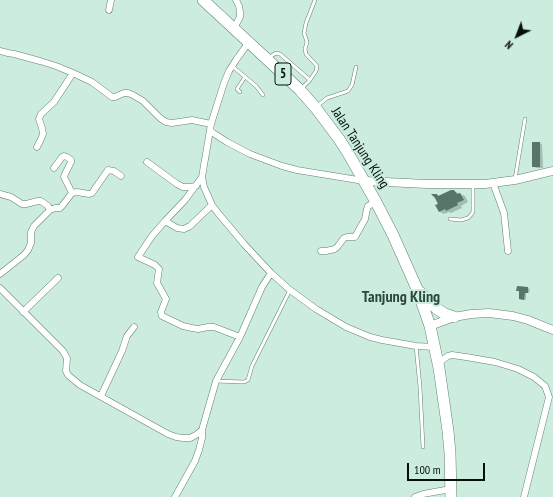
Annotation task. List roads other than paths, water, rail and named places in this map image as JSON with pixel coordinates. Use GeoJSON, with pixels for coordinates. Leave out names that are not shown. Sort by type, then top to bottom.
{"type":"FeatureCollection","features":[{"type":"Feature","properties":{"kind":"highway","name":"Jalan Tanjung Kling"},"geometry":{"type":"LineString","coordinates":[[203,0],[300,90],[315,107],[339,139],[376,202],[417,289],[430,326],[443,396],[450,454],[451,493]]}},
{"type":"Feature","properties":{"kind":"highway"},"geometry":{"type":"LineString","coordinates":[[417,289],[437,309],[454,317]]}},
{"type":"Feature","properties":{"kind":"street"},"geometry":{"type":"LineString","coordinates":[[109,10],[111,0]]}},
{"type":"Feature","properties":{"kind":"street"},"geometry":{"type":"LineString","coordinates":[[234,28],[240,18],[239,6],[236,0]]}},
{"type":"Feature","properties":{"kind":"street"},"geometry":{"type":"LineString","coordinates":[[249,42],[232,66],[224,83],[211,128],[202,177],[204,188],[212,205],[244,244],[271,273],[290,290],[332,319],[357,333],[382,340],[416,346],[434,347]]}},
{"type":"Feature","properties":{"kind":"street"},"geometry":{"type":"LineString","coordinates":[[0,51],[56,66],[92,82],[112,97],[124,93],[133,95],[143,101],[166,122],[172,123],[192,120],[211,128],[227,142],[250,154],[297,170],[365,181],[427,184],[493,183],[515,180],[553,171]]}},
{"type":"Feature","properties":{"kind":"street"},"geometry":{"type":"LineString","coordinates":[[37,147],[43,134],[39,119],[41,114],[54,102],[73,73]]}},
{"type":"Feature","properties":{"kind":"street"},"geometry":{"type":"LineString","coordinates":[[54,168],[64,156],[71,160],[64,177],[72,193]]}},
{"type":"Feature","properties":{"kind":"street"},"geometry":{"type":"LineString","coordinates":[[147,162],[183,187],[196,186]]}},
{"type":"Feature","properties":{"kind":"street"},"geometry":{"type":"LineString","coordinates":[[0,274],[28,250],[31,243],[31,232],[34,226],[50,210],[60,208],[72,193],[77,192],[92,194],[108,170],[114,171],[121,176]]}},
{"type":"Feature","properties":{"kind":"street"},"geometry":{"type":"LineString","coordinates":[[202,177],[185,200],[152,236],[138,257],[155,265],[159,269],[158,283],[166,299],[161,312],[162,316],[183,326],[198,329],[214,327],[240,336]]}},
{"type":"Feature","properties":{"kind":"street"},"geometry":{"type":"LineString","coordinates":[[493,183],[504,213],[508,251]]}},
{"type":"Feature","properties":{"kind":"street"},"geometry":{"type":"LineString","coordinates":[[0,194],[11,197],[22,204],[41,201],[48,206],[50,210]]}},
{"type":"Feature","properties":{"kind":"street"},"geometry":{"type":"LineString","coordinates":[[321,251],[335,249],[344,238],[355,237],[366,219],[367,209],[371,204],[376,202]]}},
{"type":"Feature","properties":{"kind":"street"},"geometry":{"type":"LineString","coordinates":[[165,221],[177,228],[184,229],[190,226],[212,205]]}},
{"type":"Feature","properties":{"kind":"street"},"geometry":{"type":"LineString","coordinates":[[175,497],[195,461],[216,381],[240,336],[262,287],[271,273]]}},
{"type":"Feature","properties":{"kind":"street"},"geometry":{"type":"LineString","coordinates":[[23,312],[58,278]]}},
{"type":"Feature","properties":{"kind":"street"},"geometry":{"type":"LineString","coordinates":[[0,288],[63,351],[66,355],[67,361],[66,371],[68,375],[80,385],[176,437],[190,438],[202,430]]}},
{"type":"Feature","properties":{"kind":"street"},"geometry":{"type":"LineString","coordinates":[[430,326],[454,317],[478,314],[500,314],[528,320],[553,330]]}},
{"type":"Feature","properties":{"kind":"street"},"geometry":{"type":"LineString","coordinates":[[101,396],[122,351],[127,336],[134,327]]}},
{"type":"Feature","properties":{"kind":"street"},"geometry":{"type":"LineString","coordinates":[[439,368],[441,361],[448,356],[452,355],[466,357],[494,362],[518,369],[534,377],[545,386],[550,397],[524,497]]}},
{"type":"Feature","properties":{"kind":"street"},"geometry":{"type":"LineString","coordinates":[[415,497],[423,494],[451,493]]}},
{"type":"Feature","properties":{"kind":"lane"},"geometry":{"type":"LineString","coordinates":[[300,90],[310,80],[316,71],[317,66],[306,54],[305,49],[307,42],[304,33],[314,0]]}},
{"type":"Feature","properties":{"kind":"lane"},"geometry":{"type":"LineString","coordinates":[[266,58],[280,54],[310,80]]}},
{"type":"Feature","properties":{"kind":"lane"},"geometry":{"type":"LineString","coordinates":[[232,66],[256,86],[263,95]]}},
{"type":"Feature","properties":{"kind":"lane"},"geometry":{"type":"LineString","coordinates":[[315,107],[327,98],[344,93],[348,90],[352,85],[356,67]]}},
{"type":"Feature","properties":{"kind":"lane"},"geometry":{"type":"LineString","coordinates":[[240,92],[237,89],[245,77]]}},
{"type":"Feature","properties":{"kind":"lane"},"geometry":{"type":"LineString","coordinates":[[515,180],[525,119]]}},
{"type":"Feature","properties":{"kind":"lane"},"geometry":{"type":"LineString","coordinates":[[450,219],[465,219],[473,212],[473,184]]}},
{"type":"Feature","properties":{"kind":"lane"},"geometry":{"type":"LineString","coordinates":[[216,381],[244,382],[248,380],[252,366],[290,290]]}},
{"type":"Feature","properties":{"kind":"lane"},"geometry":{"type":"LineString","coordinates":[[416,346],[423,447]]}},
{"type":"Feature","properties":{"kind":"district","name":"Tanjung Kling"},"geometry":{"type":"Point","coordinates":[401,297]}}]}
